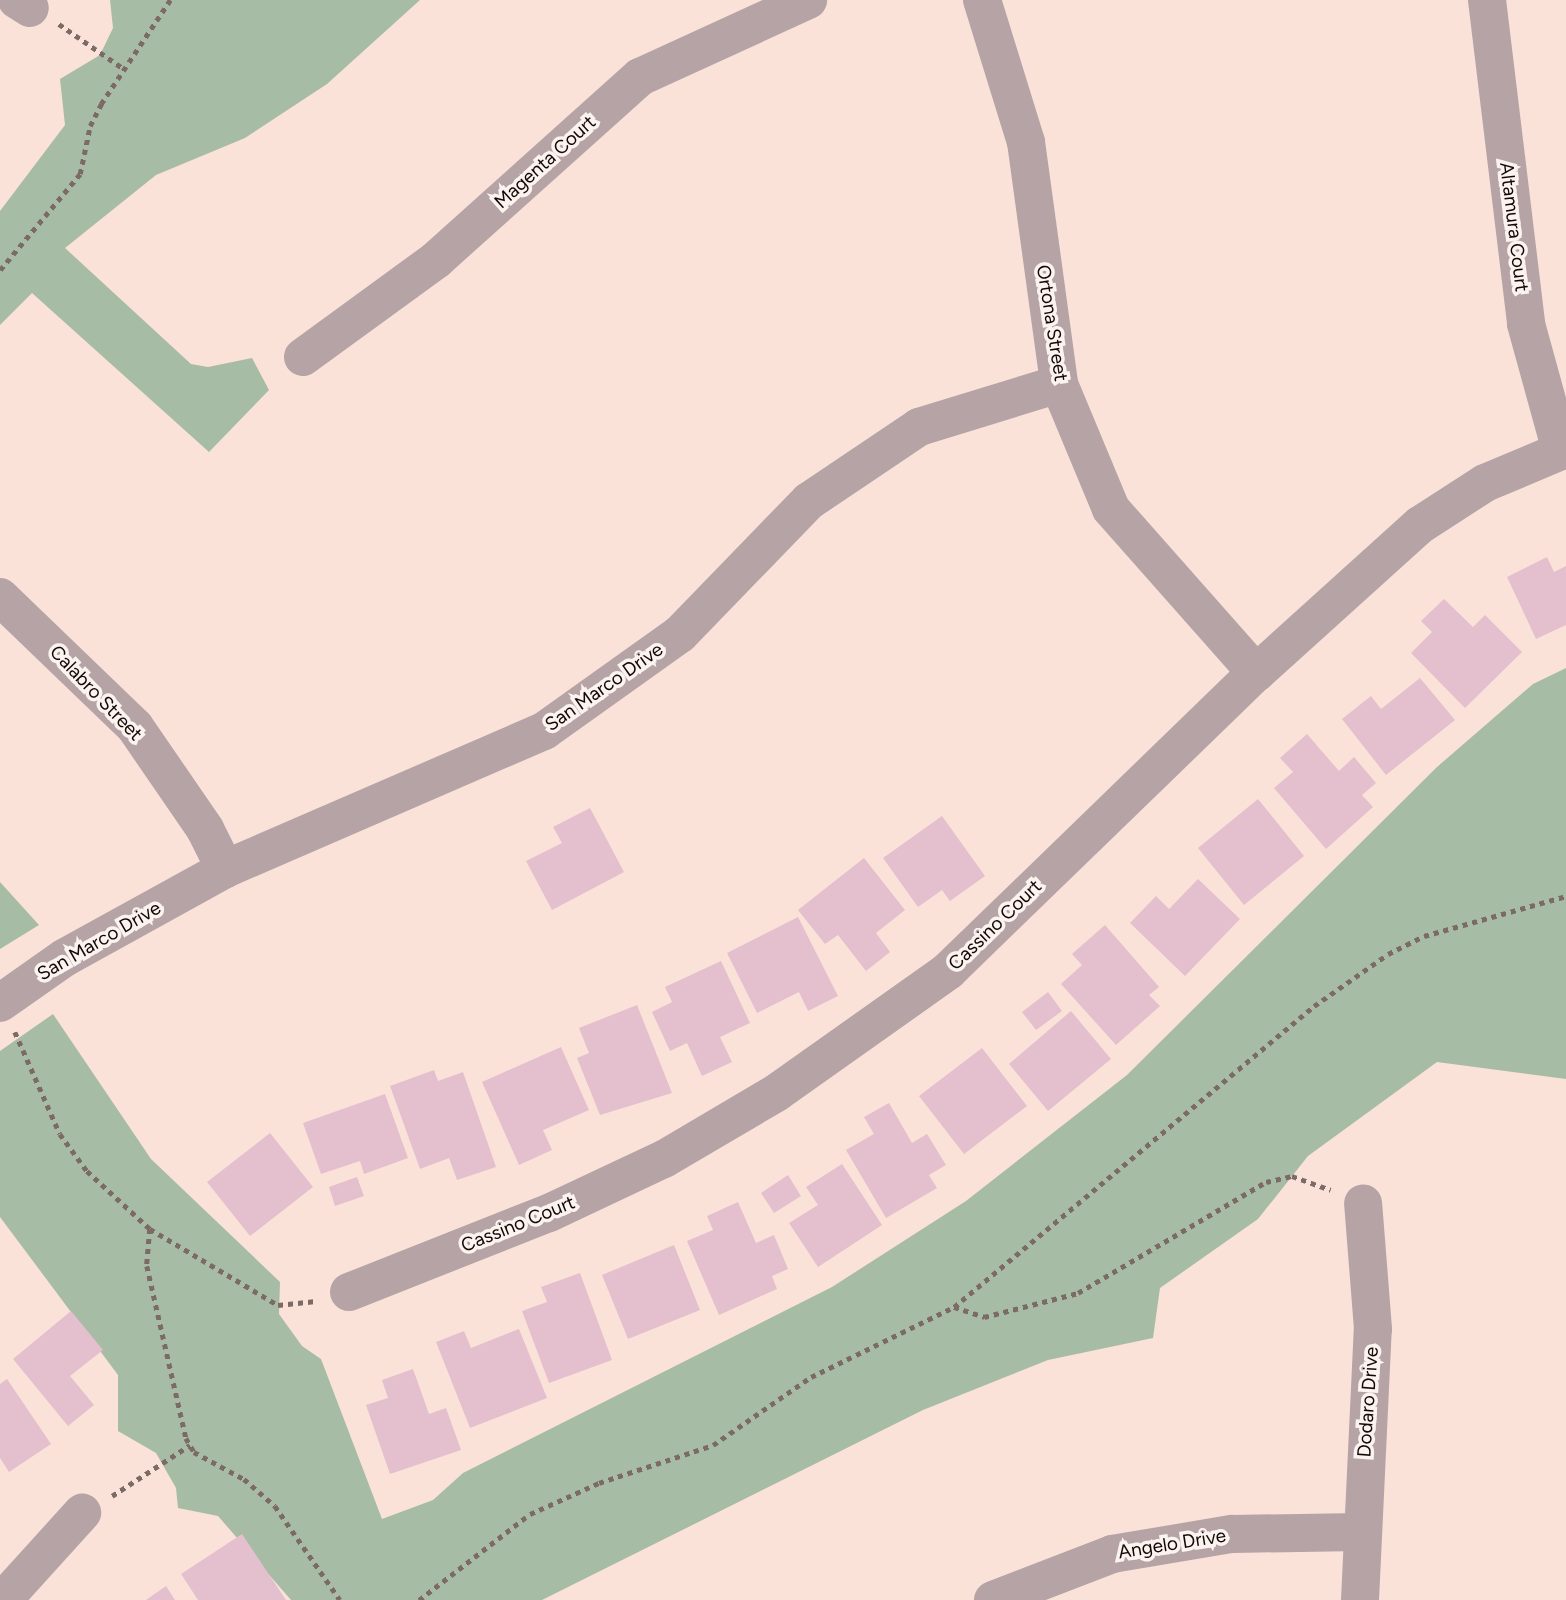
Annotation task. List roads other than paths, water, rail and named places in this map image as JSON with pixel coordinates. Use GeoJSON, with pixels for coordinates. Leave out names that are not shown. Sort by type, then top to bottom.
{"type":"FeatureCollection","features":[{"type":"Feature","properties":{"kind":"street","name":"Magenta Court"},"geometry":{"type":"LineString","coordinates":[[303,357],[436,260],[640,77],[808,0]]}},
{"type":"Feature","properties":{"kind":"street","name":"Ortona Street"},"geometry":{"type":"LineString","coordinates":[[982,0],[1026,142],[1059,384],[1111,509],[1256,673]]}},
{"type":"Feature","properties":{"kind":"street","name":"Altamura Court"},"geometry":{"type":"LineString","coordinates":[[1487,0],[1526,324],[1564,450]]}},
{"type":"Feature","properties":{"kind":"street","name":"San Marco Drive"},"geometry":{"type":"LineString","coordinates":[[6,1015],[64,958],[225,869],[544,731],[680,634],[809,500],[919,427],[1059,384]]}},
{"type":"Feature","properties":{"kind":"street","name":"Cassino Court"},"geometry":{"type":"LineString","coordinates":[[349,1292],[641,1170],[776,1093],[948,971],[1256,673],[1420,524],[1485,483],[1564,450]]}},
{"type":"Feature","properties":{"kind":"street","name":"Calabro Street"},"geometry":{"type":"LineString","coordinates":[[0,597],[135,727],[205,829],[225,869]]}},
{"type":"Feature","properties":{"kind":"street","name":"Dodaro Drive"},"geometry":{"type":"LineString","coordinates":[[1360,1600],[1360,1532],[1373,1329],[1363,1203]]}},
{"type":"Feature","properties":{"kind":"street"},"geometry":{"type":"LineString","coordinates":[[3,1600],[82,1513]]}},
{"type":"Feature","properties":{"kind":"street","name":"Angelo Drive"},"geometry":{"type":"LineString","coordinates":[[993,1600],[1112,1554],[1232,1534],[1360,1532]]}}]}
